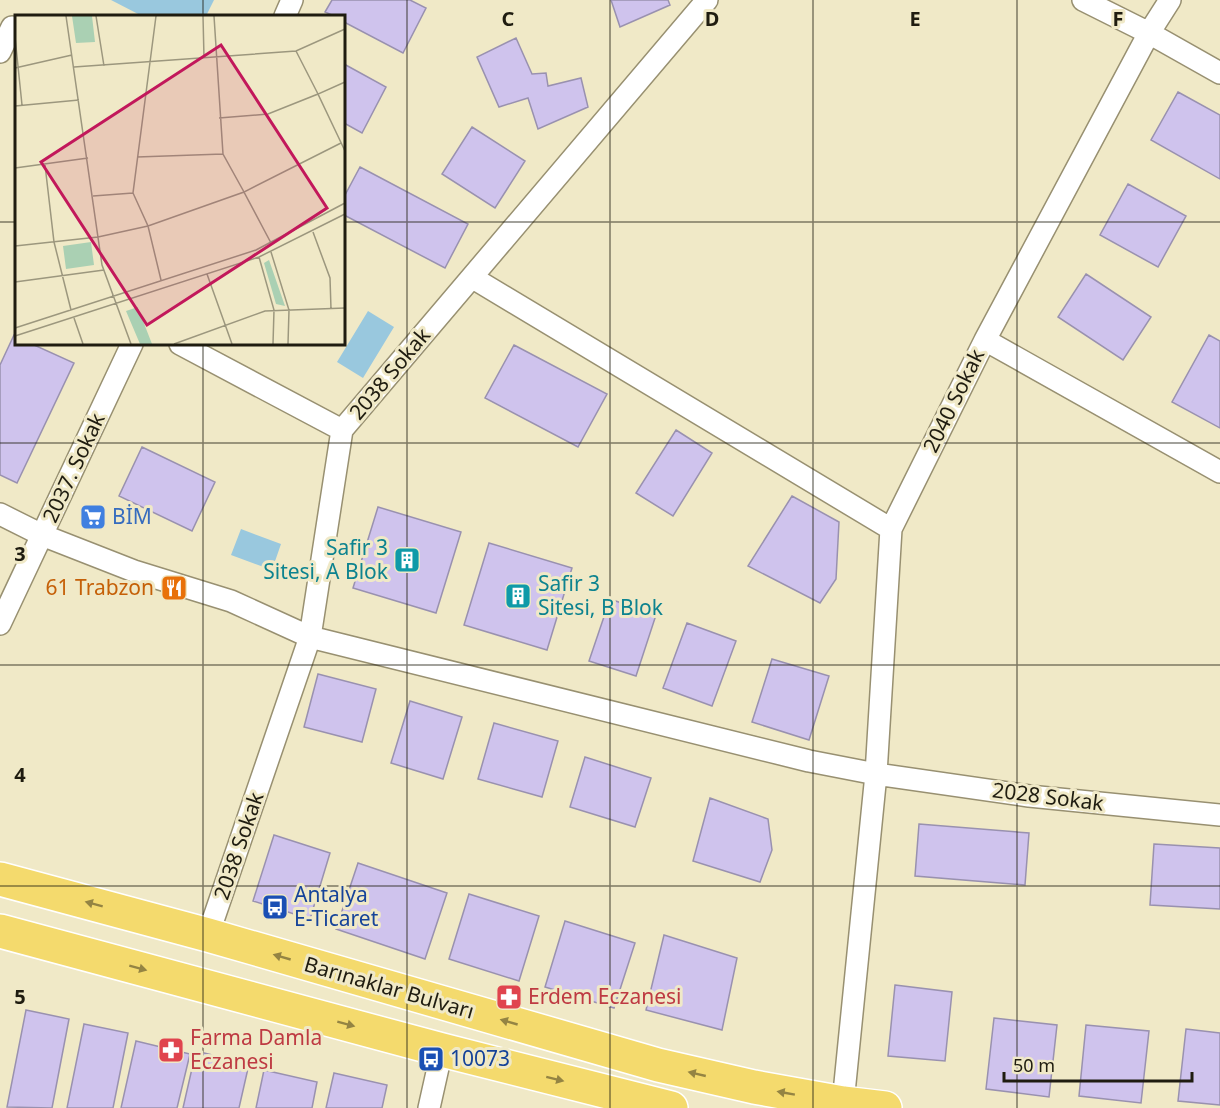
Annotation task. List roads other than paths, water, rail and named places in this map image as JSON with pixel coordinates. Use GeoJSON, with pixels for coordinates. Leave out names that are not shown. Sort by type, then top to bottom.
{"type":"FeatureCollection","features":[{"type":"Feature","properties":{"kind":"main road","name":"Barınaklar Bulvarı"},"geometry":{"type":"LineString","coordinates":[[0,879],[658,1065],[754,1087],[885,1108]]}},
{"type":"Feature","properties":{"kind":"main road"},"geometry":{"type":"LineString","coordinates":[[0,931],[441,1050],[671,1108]]}},
{"type":"Feature","properties":{"kind":"street"},"geometry":{"type":"LineString","coordinates":[[285,15],[292,0]]}},
{"type":"Feature","properties":{"kind":"street","name":"2038 Sokak"},"geometry":{"type":"LineString","coordinates":[[208,936],[310,637],[342,430],[707,0]]}},
{"type":"Feature","properties":{"kind":"street","name":"2040 Sokak"},"geometry":{"type":"LineString","coordinates":[[843,1103],[876,774],[891,529],[985,340],[1149,33],[1170,0]]}},
{"type":"Feature","properties":{"kind":"street"},"geometry":{"type":"LineString","coordinates":[[1096,3],[1220,73]]}},
{"type":"Feature","properties":{"kind":"street"},"geometry":{"type":"LineString","coordinates":[[0,52],[10,26]]}},
{"type":"Feature","properties":{"kind":"street"},"geometry":{"type":"LineString","coordinates":[[472,278],[891,529]]}},
{"type":"Feature","properties":{"kind":"street"},"geometry":{"type":"LineString","coordinates":[[985,340],[1220,472]]}},
{"type":"Feature","properties":{"kind":"street","name":"2037. Sokak"},"geometry":{"type":"LineString","coordinates":[[0,624],[132,345]]}},
{"type":"Feature","properties":{"kind":"street"},"geometry":{"type":"LineString","coordinates":[[182,345],[342,430]]}},
{"type":"Feature","properties":{"kind":"street"},"geometry":{"type":"LineString","coordinates":[[0,514],[42,535],[134,570],[231,601],[310,637],[809,761],[876,774]]}},
{"type":"Feature","properties":{"kind":"street","name":"2028 Sokak"},"geometry":{"type":"LineString","coordinates":[[876,774],[1029,796],[1220,815]]}},
{"type":"Feature","properties":{"kind":"street"},"geometry":{"type":"LineString","coordinates":[[429,1108],[441,1050]]}},
{"type":"Feature","properties":{"kind":"water"},"geometry":{"type":"Polygon","coordinates":[[[111,0],[214,0],[206,15],[140,15],[111,0]]]}},
{"type":"Feature","properties":{"kind":"water"},"geometry":{"type":"Polygon","coordinates":[[[368,311],[394,327],[363,378],[337,362],[368,311]]]}},
{"type":"Feature","properties":{"kind":"water"},"geometry":{"type":"Polygon","coordinates":[[[241,529],[281,544],[272,570],[231,555],[241,529]]]}},
{"type":"Feature","properties":{"kind":"place","name":"BİM"},"geometry":{"type":"Point","coordinates":[93,517]}},
{"type":"Feature","properties":{"kind":"place","name":"Safir 3 Sitesi, A Blok"},"geometry":{"type":"Point","coordinates":[407,560]}},
{"type":"Feature","properties":{"kind":"place","name":"61 Trabzon"},"geometry":{"type":"Point","coordinates":[174,588]}},
{"type":"Feature","properties":{"kind":"place","name":"Safir 3 Sitesi, B Blok"},"geometry":{"type":"Point","coordinates":[518,596]}},
{"type":"Feature","properties":{"kind":"place","name":"Antalya E-Ticaret"},"geometry":{"type":"Point","coordinates":[275,907]}},
{"type":"Feature","properties":{"kind":"place","name":"Erdem Eczanesi"},"geometry":{"type":"Point","coordinates":[509,997]}},
{"type":"Feature","properties":{"kind":"place","name":"Farma Damla Eczanesi"},"geometry":{"type":"Point","coordinates":[171,1050]}},
{"type":"Feature","properties":{"kind":"place","name":"10073"},"geometry":{"type":"Point","coordinates":[431,1059]}}]}
